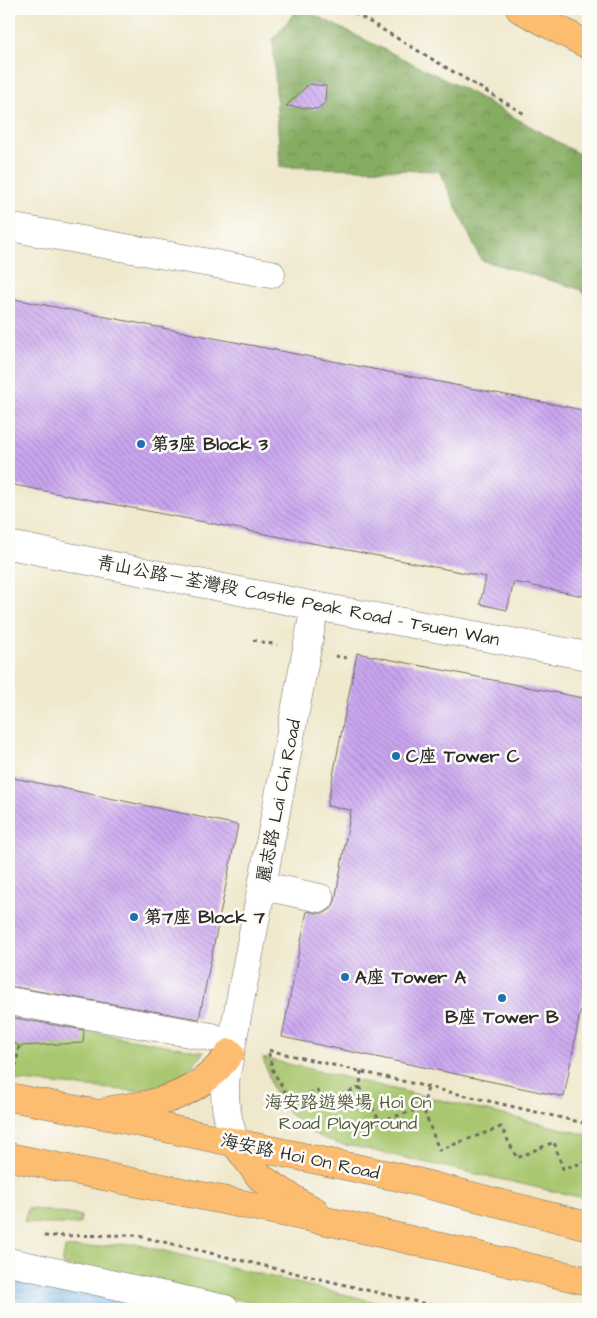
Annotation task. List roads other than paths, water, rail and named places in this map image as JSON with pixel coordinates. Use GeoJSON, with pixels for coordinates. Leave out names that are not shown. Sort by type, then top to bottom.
{"type":"FeatureCollection","features":[{"type":"Feature","properties":{"kind":"main road"},"geometry":{"type":"LineString","coordinates":[[520,9],[588,45]]}},
{"type":"Feature","properties":{"kind":"main road"},"geometry":{"type":"LineString","coordinates":[[94,1113],[162,1101],[194,1087],[220,1067],[221,1045]]}},
{"type":"Feature","properties":{"kind":"main road","name":"海安路 Hoi On Road"},"geometry":{"type":"LineString","coordinates":[[9,1097],[94,1113],[398,1178],[588,1226]]}},
{"type":"Feature","properties":{"kind":"main road"},"geometry":{"type":"LineString","coordinates":[[235,1143],[261,1178],[298,1202],[341,1224]]}},
{"type":"Feature","properties":{"kind":"main road"},"geometry":{"type":"LineString","coordinates":[[9,1158],[341,1224],[588,1281]]}},
{"type":"Feature","properties":{"kind":"street"},"geometry":{"type":"LineString","coordinates":[[9,227],[271,274]]}},
{"type":"Feature","properties":{"kind":"street","name":"青山公路－荃灣段 Castle Peak Road – Tsuen Wan"},"geometry":{"type":"LineString","coordinates":[[9,545],[315,606],[588,656]]}},
{"type":"Feature","properties":{"kind":"street","name":"麗志路 Lai Chi Road"},"geometry":{"type":"LineString","coordinates":[[235,1143],[227,1117],[221,1045],[263,886],[315,606]]}},
{"type":"Feature","properties":{"kind":"street"},"geometry":{"type":"LineString","coordinates":[[263,886],[320,898]]}},
{"type":"Feature","properties":{"kind":"street"},"geometry":{"type":"LineString","coordinates":[[9,1001],[221,1045]]}},
{"type":"Feature","properties":{"kind":"street"},"geometry":{"type":"LineString","coordinates":[[9,1262],[225,1309]]}},
{"type":"Feature","properties":{"kind":"water"},"geometry":{"type":"Polygon","coordinates":[[[12,1276],[182,1309],[9,1309],[9,1281],[12,1276]]]}},
{"type":"Feature","properties":{"kind":"place","name":"第3座 Block 3"},"geometry":{"type":"Point","coordinates":[141,444]}},
{"type":"Feature","properties":{"kind":"place","name":"C座 Tower C"},"geometry":{"type":"Point","coordinates":[396,756]}},
{"type":"Feature","properties":{"kind":"place","name":"第7座 Block 7"},"geometry":{"type":"Point","coordinates":[134,917]}},
{"type":"Feature","properties":{"kind":"place","name":"A座 Tower A"},"geometry":{"type":"Point","coordinates":[345,977]}},
{"type":"Feature","properties":{"kind":"place","name":"B座 Tower B"},"geometry":{"type":"Point","coordinates":[502,998]}},
{"type":"Feature","properties":{"kind":"park label","name":"海安路遊樂場 Hoi On Road Playground"},"geometry":{"type":"Point","coordinates":[348,1112]}}]}
